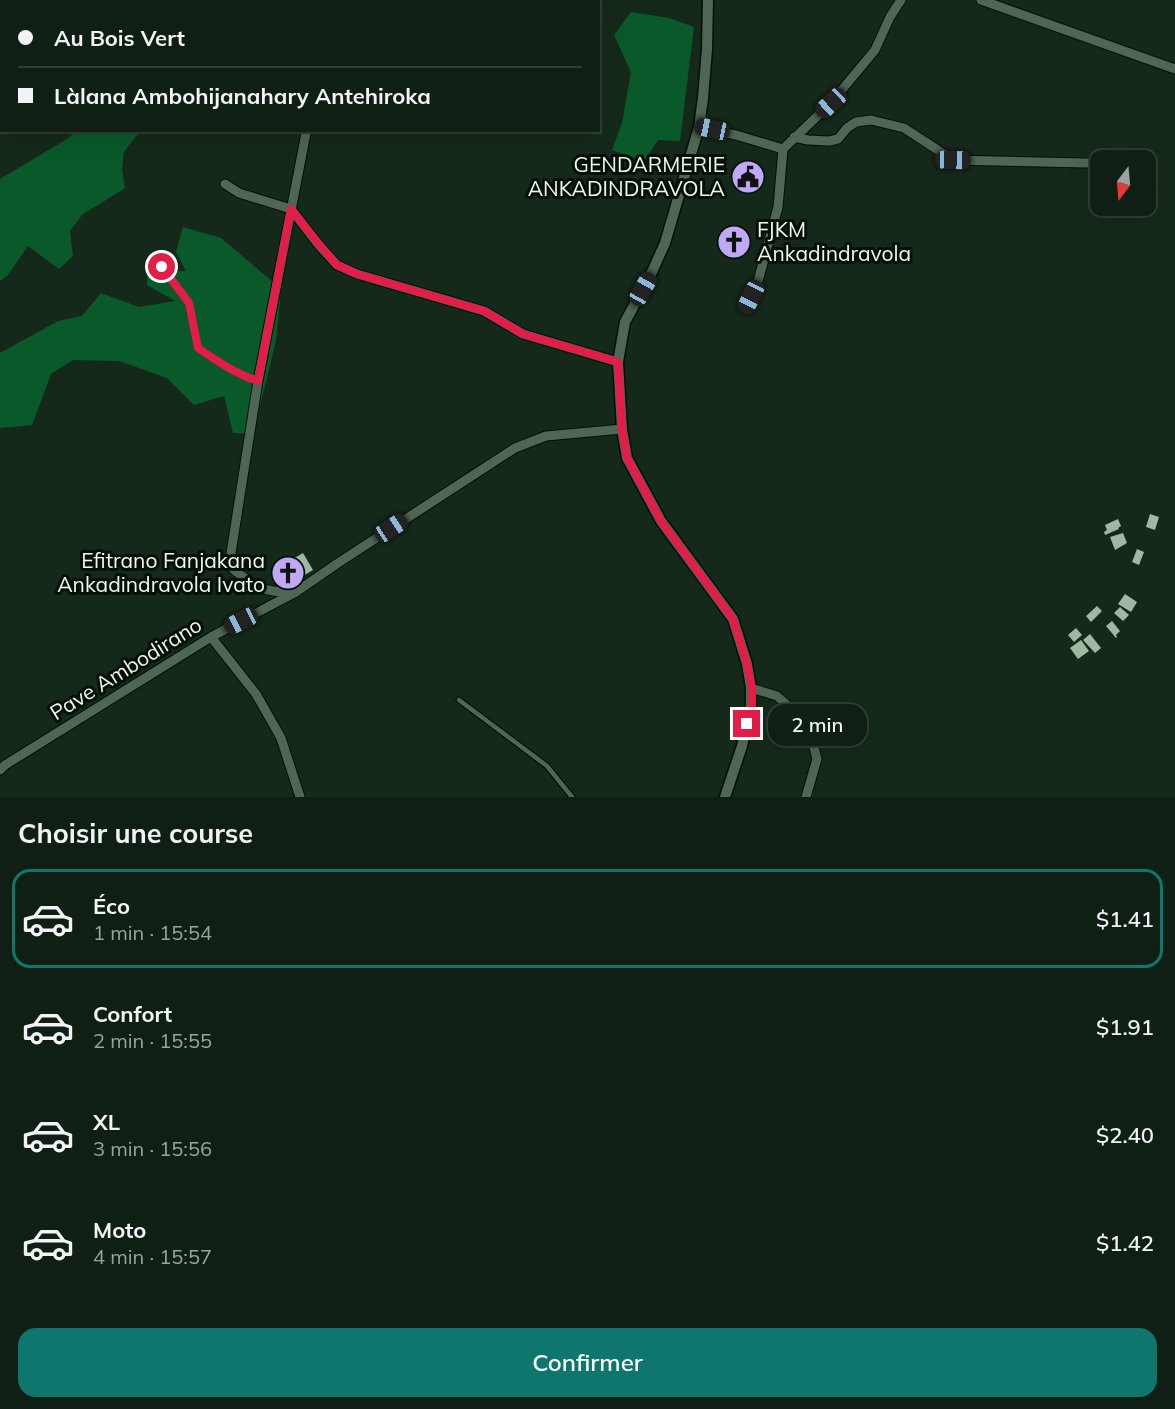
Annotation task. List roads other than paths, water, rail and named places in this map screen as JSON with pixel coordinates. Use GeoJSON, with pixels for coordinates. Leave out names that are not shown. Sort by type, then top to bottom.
{"type":"FeatureCollection","features":[{"type":"Feature","properties":{"kind":"street"},"geometry":{"type":"LineString","coordinates":[[708,0],[707,49],[699,127],[666,243],[625,322],[618,362],[622,429],[627,458],[661,521],[733,619],[747,664],[752,688],[752,706],[725,797]]}},
{"type":"Feature","properties":{"kind":"street"},"geometry":{"type":"LineString","coordinates":[[746,308],[757,285],[778,207],[783,149],[831,103],[875,50],[890,17],[901,0]]}},
{"type":"Feature","properties":{"kind":"street"},"geometry":{"type":"LineString","coordinates":[[981,0],[1175,69]]}},
{"type":"Feature","properties":{"kind":"street"},"geometry":{"type":"LineString","coordinates":[[794,137],[829,141],[838,139],[847,128],[856,122],[871,120],[904,128],[953,160],[1087,163]]}},
{"type":"Feature","properties":{"kind":"street"},"geometry":{"type":"LineString","coordinates":[[699,127],[783,149]]}},
{"type":"Feature","properties":{"kind":"street"},"geometry":{"type":"LineString","coordinates":[[296,592],[275,593],[253,585],[234,570],[231,553],[258,381],[306,133]]}},
{"type":"Feature","properties":{"kind":"street"},"geometry":{"type":"LineString","coordinates":[[225,184],[239,193],[291,209],[337,265],[357,274],[484,311],[523,334],[618,362]]}},
{"type":"Feature","properties":{"kind":"street","name":"Pave Ambodirano"},"geometry":{"type":"LineString","coordinates":[[2,766],[211,637],[296,592],[514,448],[546,436],[622,429]]}},
{"type":"Feature","properties":{"kind":"street"},"geometry":{"type":"LineString","coordinates":[[211,637],[256,694],[281,738],[300,797]]}},
{"type":"Feature","properties":{"kind":"street"},"geometry":{"type":"LineString","coordinates":[[752,688],[777,696],[808,724],[817,759],[806,797]]}},
{"type":"Feature","properties":{"kind":"lane"},"geometry":{"type":"LineString","coordinates":[[162,267],[189,303],[198,348],[245,377],[258,381]]}},
{"type":"Feature","properties":{"kind":"lane"},"geometry":{"type":"LineString","coordinates":[[459,700],[547,766],[572,797]]}},
{"type":"Feature","properties":{"kind":"place","name":"GENDARMERIE ANKADINDRAVOLA"},"geometry":{"type":"Point","coordinates":[748,177]}},
{"type":"Feature","properties":{"kind":"place","name":"FJKM Ankadindravola"},"geometry":{"type":"Point","coordinates":[734,242]}},
{"type":"Feature","properties":{"kind":"place","name":"Efitrano Fanjakana Ankadindravola Ivato"},"geometry":{"type":"Point","coordinates":[288,573]}}]}
